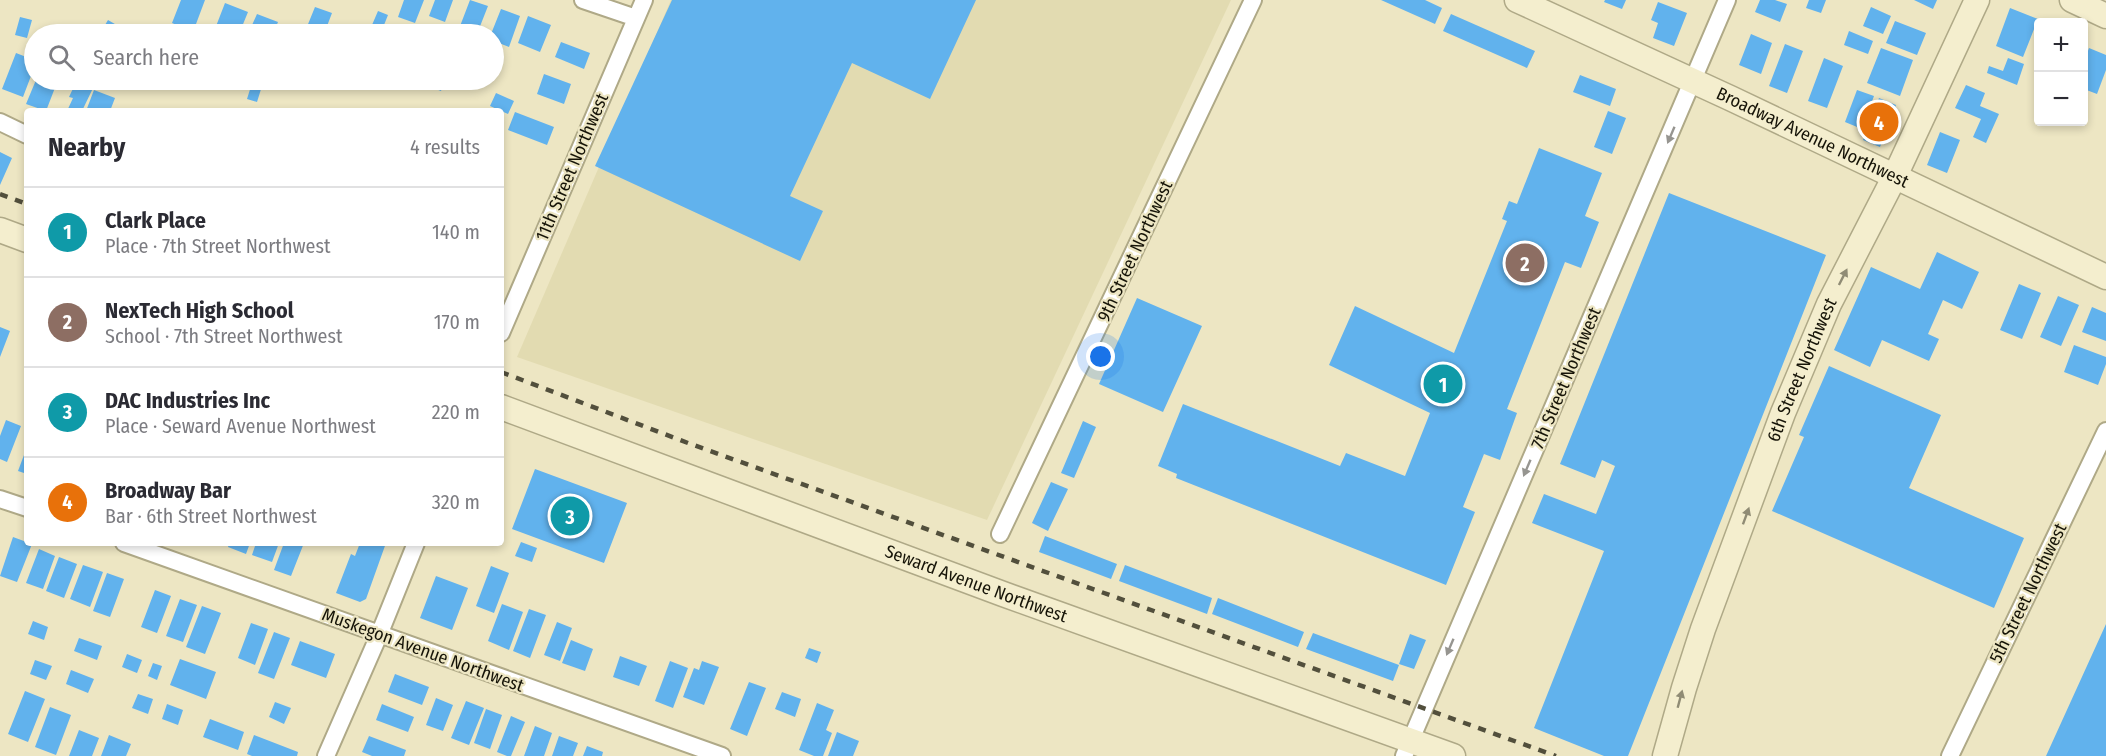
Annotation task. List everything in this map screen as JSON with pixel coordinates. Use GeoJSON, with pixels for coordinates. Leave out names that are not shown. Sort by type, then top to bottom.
{"type":"FeatureCollection","features":[{"type":"Feature","properties":{"kind":"street"},"geometry":{"type":"LineString","coordinates":[[584,0],[636,18]]}},
{"type":"Feature","properties":{"kind":"street","name":"11th Street Northwest"},"geometry":{"type":"LineString","coordinates":[[504,326],[644,0]]}},
{"type":"Feature","properties":{"kind":"street","name":"9th Street Northwest"},"geometry":{"type":"LineString","coordinates":[[1000,534],[1253,0]]}},
{"type":"Feature","properties":{"kind":"street","name":"7th Street Northwest"},"geometry":{"type":"LineString","coordinates":[[1407,748],[1727,0]]}},
{"type":"Feature","properties":{"kind":"street","name":"6th Street Northwest"},"geometry":{"type":"LineString","coordinates":[[1665,756],[1703,629],[1783,414],[1829,304],[1895,176],[1977,0]]}},
{"type":"Feature","properties":{"kind":"street"},"geometry":{"type":"LineString","coordinates":[[2072,0],[2106,16]]}},
{"type":"Feature","properties":{"kind":"street","name":"Broadway Avenue Northwest"},"geometry":{"type":"LineString","coordinates":[[1523,1],[2106,277]]}},
{"type":"Feature","properties":{"kind":"street"},"geometry":{"type":"LineString","coordinates":[[0,122],[24,134]]}},
{"type":"Feature","properties":{"kind":"street"},"geometry":{"type":"LineString","coordinates":[[0,230],[24,239]]}},
{"type":"Feature","properties":{"kind":"street","name":"Seward Avenue Northwest"},"geometry":{"type":"LineString","coordinates":[[504,408],[1407,748],[1454,756]]}},
{"type":"Feature","properties":{"kind":"street","name":"5th Street Northwest"},"geometry":{"type":"LineString","coordinates":[[1950,756],[2106,431]]}},
{"type":"Feature","properties":{"kind":"street"},"geometry":{"type":"LineString","coordinates":[[0,499],[24,507]]}},
{"type":"Feature","properties":{"kind":"street","name":"Muskegon Avenue Northwest"},"geometry":{"type":"LineString","coordinates":[[132,546],[722,756]]}},
{"type":"Feature","properties":{"kind":"street"},"geometry":{"type":"LineString","coordinates":[[326,756],[415,546]]}},
{"type":"Feature","properties":{"kind":"shaded area"},"geometry":{"type":"Polygon","coordinates":[[[671,0],[1231,0],[987,520],[517,357],[671,0]]]}},
{"type":"Feature","properties":{"kind":"building"},"geometry":{"type":"Polygon","coordinates":[[[181,0],[205,0],[196,24],[172,23],[181,0]]]}},
{"type":"Feature","properties":{"kind":"building"},"geometry":{"type":"Polygon","coordinates":[[[404,0],[424,0],[415,23],[398,17],[404,0]]]}},
{"type":"Feature","properties":{"kind":"building"},"geometry":{"type":"Polygon","coordinates":[[[435,0],[453,0],[445,22],[429,16],[435,0]]]}},
{"type":"Feature","properties":{"kind":"building"},"geometry":{"type":"Polygon","coordinates":[[[470,0],[488,6],[481,24],[461,24],[470,0]]]}},
{"type":"Feature","properties":{"kind":"building"},"geometry":{"type":"Polygon","coordinates":[[[672,0],[976,0],[930,99],[852,63],[790,196],[823,211],[800,261],[595,166],[672,0]]]}},
{"type":"Feature","properties":{"kind":"building"},"geometry":{"type":"Polygon","coordinates":[[[1381,0],[1425,0],[1442,8],[1435,24],[1381,0]]]}},
{"type":"Feature","properties":{"kind":"building"},"geometry":{"type":"Polygon","coordinates":[[[1605,0],[1626,0],[1622,9],[1604,2],[1605,0]]]}},
{"type":"Feature","properties":{"kind":"building"},"geometry":{"type":"Polygon","coordinates":[[[1760,0],[1775,0],[1787,4],[1780,22],[1755,12],[1760,0]]]}},
{"type":"Feature","properties":{"kind":"building"},"geometry":{"type":"Polygon","coordinates":[[[1809,0],[1826,0],[1821,13],[1806,8],[1809,0]]]}},
{"type":"Feature","properties":{"kind":"building"},"geometry":{"type":"Polygon","coordinates":[[[1914,0],[1937,0],[1933,9],[1914,0]]]}},
{"type":"Feature","properties":{"kind":"building"},"geometry":{"type":"Polygon","coordinates":[[[1658,2],[1687,13],[1674,46],[1653,38],[1658,23],[1651,20],[1658,2]]]}},
{"type":"Feature","properties":{"kind":"building"},"geometry":{"type":"Polygon","coordinates":[[[225,3],[248,12],[243,24],[217,24],[225,3]]]}},
{"type":"Feature","properties":{"kind":"building"},"geometry":{"type":"Polygon","coordinates":[[[315,7],[332,13],[328,24],[308,24],[315,7]]]}},
{"type":"Feature","properties":{"kind":"building"},"geometry":{"type":"Polygon","coordinates":[[[1871,7],[1891,16],[1883,34],[1863,26],[1871,7]]]}},
{"type":"Feature","properties":{"kind":"building"},"geometry":{"type":"Polygon","coordinates":[[[2010,8],[2035,18],[2034,29],[2023,57],[1996,46],[2010,8]]]}},
{"type":"Feature","properties":{"kind":"building"},"geometry":{"type":"Polygon","coordinates":[[[501,9],[520,16],[509,47],[504,45],[504,24],[495,24],[501,9]]]}},
{"type":"Feature","properties":{"kind":"building"},"geometry":{"type":"Polygon","coordinates":[[[378,11],[388,15],[384,24],[372,24],[378,11]]]}},
{"type":"Feature","properties":{"kind":"building"},"geometry":{"type":"Polygon","coordinates":[[[257,14],[278,22],[277,24],[252,24],[257,14]]]}},
{"type":"Feature","properties":{"kind":"building"},"geometry":{"type":"Polygon","coordinates":[[[1451,14],[1535,51],[1527,68],[1443,31],[1451,14]]]}},
{"type":"Feature","properties":{"kind":"building"},"geometry":{"type":"Polygon","coordinates":[[[528,16],[551,25],[540,52],[518,43],[528,16]]]}},
{"type":"Feature","properties":{"kind":"building"},"geometry":{"type":"Polygon","coordinates":[[[20,17],[32,20],[31,24],[24,24],[24,37],[15,35],[20,17]]]}},
{"type":"Feature","properties":{"kind":"building"},"geometry":{"type":"Polygon","coordinates":[[[1895,21],[1926,33],[1917,55],[1886,43],[1895,21]]]}},
{"type":"Feature","properties":{"kind":"building"},"geometry":{"type":"Polygon","coordinates":[[[1849,31],[1873,41],[1868,54],[1844,45],[1849,31]]]}},
{"type":"Feature","properties":{"kind":"building"},"geometry":{"type":"Polygon","coordinates":[[[1751,34],[1772,43],[1761,74],[1739,65],[1751,34]]]}},
{"type":"Feature","properties":{"kind":"building"},"geometry":{"type":"Polygon","coordinates":[[[561,42],[590,53],[584,69],[555,57],[561,42]]]}},
{"type":"Feature","properties":{"kind":"building"},"geometry":{"type":"Polygon","coordinates":[[[1785,44],[1803,51],[1787,93],[1769,86],[1785,44]]]}},
{"type":"Feature","properties":{"kind":"building"},"geometry":{"type":"Polygon","coordinates":[[[1881,48],[1913,60],[1900,96],[1867,83],[1881,48]]]}},
{"type":"Feature","properties":{"kind":"building"},"geometry":{"type":"Polygon","coordinates":[[[2089,48],[2106,55],[2106,70],[2097,94],[2088,91],[2089,48]]]}},
{"type":"Feature","properties":{"kind":"building"},"geometry":{"type":"Polygon","coordinates":[[[16,53],[24,56],[26,90],[23,97],[2,89],[16,53]]]}},
{"type":"Feature","properties":{"kind":"building"},"geometry":{"type":"Polygon","coordinates":[[[1824,58],[1843,66],[1827,108],[1808,101],[1824,58]]]}},
{"type":"Feature","properties":{"kind":"building"},"geometry":{"type":"Polygon","coordinates":[[[2008,58],[2024,64],[2017,85],[1987,73],[1989,66],[2003,71],[2008,58]]]}},
{"type":"Feature","properties":{"kind":"building"},"geometry":{"type":"Polygon","coordinates":[[[544,74],[571,84],[564,104],[537,94],[544,74]]]}},
{"type":"Feature","properties":{"kind":"building"},"geometry":{"type":"Polygon","coordinates":[[[1580,75],[1616,89],[1610,106],[1573,92],[1580,75]]]}},
{"type":"Feature","properties":{"kind":"building"},"geometry":{"type":"Polygon","coordinates":[[[1966,85],[1985,93],[1980,106],[1999,114],[1986,143],[1973,137],[1981,119],[1955,108],[1966,85]]]}},
{"type":"Feature","properties":{"kind":"building"},"geometry":{"type":"Polygon","coordinates":[[[32,90],[54,90],[47,108],[37,108],[26,104],[32,90]]]}},
{"type":"Feature","properties":{"kind":"building"},"geometry":{"type":"Polygon","coordinates":[[[72,90],[92,90],[83,108],[68,108],[73,98],[69,97],[72,90]]]}},
{"type":"Feature","properties":{"kind":"building"},"geometry":{"type":"Polygon","coordinates":[[[94,90],[115,98],[111,108],[87,108],[94,90]]]}},
{"type":"Feature","properties":{"kind":"building"},"geometry":{"type":"Polygon","coordinates":[[[250,90],[261,90],[257,102],[247,99],[250,90]]]}},
{"type":"Feature","properties":{"kind":"building"},"geometry":{"type":"Polygon","coordinates":[[[1857,90],[1874,96],[1862,129],[1845,122],[1857,90]]]}},
{"type":"Feature","properties":{"kind":"building"},"geometry":{"type":"Polygon","coordinates":[[[496,93],[514,101],[508,114],[504,112],[504,108],[490,106],[496,93]]]}},
{"type":"Feature","properties":{"kind":"building"},"geometry":{"type":"Polygon","coordinates":[[[1879,98],[1896,105],[1880,147],[1863,140],[1879,98]]]}},
{"type":"Feature","properties":{"kind":"building"},"geometry":{"type":"Polygon","coordinates":[[[1608,111],[1626,118],[1612,154],[1594,147],[1608,111]]]}},
{"type":"Feature","properties":{"kind":"building"},"geometry":{"type":"Polygon","coordinates":[[[515,112],[554,127],[547,145],[508,130],[515,112]]]}},
{"type":"Feature","properties":{"kind":"building"},"geometry":{"type":"Polygon","coordinates":[[[1940,132],[1960,140],[1947,173],[1927,165],[1940,132]]]}},
{"type":"Feature","properties":{"kind":"building"},"geometry":{"type":"Polygon","coordinates":[[[1539,148],[1602,173],[1585,216],[1599,222],[1581,268],[1565,262],[1507,409],[1517,413],[1500,460],[1484,454],[1463,507],[1475,512],[1446,585],[1176,478],[1177,474],[1158,466],[1183,404],[1340,466],[1346,453],[1405,476],[1430,413],[1329,365],[1355,306],[1454,353],[1507,221],[1502,219],[1509,201],[1517,204],[1539,148]]]}},
{"type":"Feature","properties":{"kind":"building"},"geometry":{"type":"Polygon","coordinates":[[[0,152],[12,158],[0,185],[0,152]]]}},
{"type":"Feature","properties":{"kind":"building"},"geometry":{"type":"Polygon","coordinates":[[[1669,193],[1826,255],[1628,756],[1604,756],[1534,728],[1604,551],[1532,523],[1544,494],[1596,514],[1615,466],[1602,460],[1595,478],[1560,464],[1669,193]]]}},
{"type":"Feature","properties":{"kind":"building"},"geometry":{"type":"Polygon","coordinates":[[[1937,252],[1979,272],[1962,309],[1943,300],[1928,334],[1939,339],[1929,361],[1882,340],[1870,367],[1834,350],[1871,267],[1920,289],[1937,252]]]}},
{"type":"Feature","properties":{"kind":"building"},"geometry":{"type":"Polygon","coordinates":[[[2019,284],[2041,293],[2022,339],[2000,330],[2019,284]]]}},
{"type":"Feature","properties":{"kind":"building"},"geometry":{"type":"Polygon","coordinates":[[[2058,296],[2079,305],[2061,346],[2040,337],[2058,296]]]}},
{"type":"Feature","properties":{"kind":"building"},"geometry":{"type":"Polygon","coordinates":[[[1137,298],[1202,326],[1163,412],[1099,384],[1137,298]]]}},
{"type":"Feature","properties":{"kind":"building"},"geometry":{"type":"Polygon","coordinates":[[[2092,307],[2106,313],[2106,341],[2082,332],[2092,307]]]}},
{"type":"Feature","properties":{"kind":"building"},"geometry":{"type":"Polygon","coordinates":[[[0,327],[10,331],[0,357],[0,327]]]}},
{"type":"Feature","properties":{"kind":"building"},"geometry":{"type":"Polygon","coordinates":[[[2074,345],[2106,357],[2106,364],[2098,385],[2064,372],[2074,345]]]}},
{"type":"Feature","properties":{"kind":"building"},"geometry":{"type":"Polygon","coordinates":[[[1829,366],[1941,415],[1909,488],[2024,538],[1994,608],[1772,511],[1804,437],[1799,435],[1829,366]]]}},
{"type":"Feature","properties":{"kind":"building"},"geometry":{"type":"Polygon","coordinates":[[[6,420],[21,426],[7,462],[0,459],[0,436],[6,420]]]}},
{"type":"Feature","properties":{"kind":"building"},"geometry":{"type":"Polygon","coordinates":[[[1083,421],[1096,427],[1074,478],[1061,473],[1083,421]]]}},
{"type":"Feature","properties":{"kind":"building"},"geometry":{"type":"Polygon","coordinates":[[[24,455],[24,473],[18,471],[24,455]]]}},
{"type":"Feature","properties":{"kind":"building"},"geometry":{"type":"Polygon","coordinates":[[[535,469],[627,503],[604,563],[512,529],[535,469]]]}},
{"type":"Feature","properties":{"kind":"building"},"geometry":{"type":"Polygon","coordinates":[[[1051,482],[1068,489],[1048,531],[1032,523],[1051,482]]]}},
{"type":"Feature","properties":{"kind":"building"},"geometry":{"type":"Polygon","coordinates":[[[1045,536],[1117,564],[1111,579],[1039,552],[1045,536]]]}},
{"type":"Feature","properties":{"kind":"building"},"geometry":{"type":"Polygon","coordinates":[[[13,537],[24,541],[24,546],[31,546],[17,582],[0,576],[13,537]]]}},
{"type":"Feature","properties":{"kind":"building"},"geometry":{"type":"Polygon","coordinates":[[[521,542],[537,548],[532,562],[515,556],[521,542]]]}},
{"type":"Feature","properties":{"kind":"building"},"geometry":{"type":"Polygon","coordinates":[[[228,546],[249,546],[246,554],[228,546]]]}},
{"type":"Feature","properties":{"kind":"building"},"geometry":{"type":"Polygon","coordinates":[[[255,546],[278,546],[272,562],[252,555],[255,546]]]}},
{"type":"Feature","properties":{"kind":"building"},"geometry":{"type":"Polygon","coordinates":[[[283,546],[303,546],[291,576],[274,570],[283,546]]]}},
{"type":"Feature","properties":{"kind":"building"},"geometry":{"type":"Polygon","coordinates":[[[359,546],[385,546],[366,599],[360,602],[336,593],[351,554],[355,556],[359,546]]]}},
{"type":"Feature","properties":{"kind":"building"},"geometry":{"type":"Polygon","coordinates":[[[39,549],[55,556],[43,589],[26,583],[39,549]]]}},
{"type":"Feature","properties":{"kind":"building"},"geometry":{"type":"Polygon","coordinates":[[[59,557],[77,564],[64,598],[46,591],[59,557]]]}},
{"type":"Feature","properties":{"kind":"building"},"geometry":{"type":"Polygon","coordinates":[[[83,565],[103,572],[90,607],[70,599],[83,565]]]}},
{"type":"Feature","properties":{"kind":"building"},"geometry":{"type":"Polygon","coordinates":[[[1125,565],[1212,598],[1207,614],[1119,581],[1125,565]]]}},
{"type":"Feature","properties":{"kind":"building"},"geometry":{"type":"Polygon","coordinates":[[[491,566],[509,573],[494,613],[476,606],[491,566]]]}},
{"type":"Feature","properties":{"kind":"building"},"geometry":{"type":"Polygon","coordinates":[[[107,573],[124,579],[110,617],[93,611],[107,573]]]}},
{"type":"Feature","properties":{"kind":"building"},"geometry":{"type":"Polygon","coordinates":[[[436,576],[468,588],[452,630],[420,618],[436,576]]]}},
{"type":"Feature","properties":{"kind":"building"},"geometry":{"type":"Polygon","coordinates":[[[155,590],[171,596],[157,633],[141,627],[155,590]]]}},
{"type":"Feature","properties":{"kind":"building"},"geometry":{"type":"Polygon","coordinates":[[[1218,598],[1304,632],[1298,647],[1212,614],[1218,598]]]}},
{"type":"Feature","properties":{"kind":"building"},"geometry":{"type":"Polygon","coordinates":[[[180,599],[197,605],[183,642],[166,636],[180,599]]]}},
{"type":"Feature","properties":{"kind":"building"},"geometry":{"type":"Polygon","coordinates":[[[502,604],[523,612],[509,650],[488,641],[502,604]]]}},
{"type":"Feature","properties":{"kind":"building"},"geometry":{"type":"Polygon","coordinates":[[[202,606],[221,613],[205,654],[186,647],[202,606]]]}},
{"type":"Feature","properties":{"kind":"building"},"geometry":{"type":"Polygon","coordinates":[[[529,609],[546,615],[530,658],[513,651],[529,609]]]}},
{"type":"Feature","properties":{"kind":"building"},"geometry":{"type":"Polygon","coordinates":[[[33,621],[48,627],[44,640],[28,634],[33,621]]]}},
{"type":"Feature","properties":{"kind":"building"},"geometry":{"type":"Polygon","coordinates":[[[557,622],[572,628],[560,661],[544,655],[557,622]]]}},
{"type":"Feature","properties":{"kind":"building"},"geometry":{"type":"Polygon","coordinates":[[[251,623],[268,629],[255,665],[238,658],[251,623]]]}},
{"type":"Feature","properties":{"kind":"building"},"geometry":{"type":"Polygon","coordinates":[[[2106,624],[2106,756],[2046,756],[2106,624]]]}},
{"type":"Feature","properties":{"kind":"building"},"geometry":{"type":"Polygon","coordinates":[[[274,632],[290,638],[274,679],[258,673],[274,632]]]}},
{"type":"Feature","properties":{"kind":"building"},"geometry":{"type":"Polygon","coordinates":[[[1313,633],[1399,665],[1393,681],[1306,649],[1313,633]]]}},
{"type":"Feature","properties":{"kind":"building"},"geometry":{"type":"Polygon","coordinates":[[[1410,634],[1426,640],[1414,669],[1399,664],[1410,634]]]}},
{"type":"Feature","properties":{"kind":"building"},"geometry":{"type":"Polygon","coordinates":[[[79,638],[102,646],[97,660],[74,651],[79,638]]]}},
{"type":"Feature","properties":{"kind":"building"},"geometry":{"type":"Polygon","coordinates":[[[571,640],[593,649],[585,671],[562,663],[571,640]]]}},
{"type":"Feature","properties":{"kind":"building"},"geometry":{"type":"Polygon","coordinates":[[[300,641],[335,654],[326,678],[291,665],[300,641]]]}},
{"type":"Feature","properties":{"kind":"building"},"geometry":{"type":"Polygon","coordinates":[[[809,648],[821,652],[817,663],[805,658],[809,648]]]}},
{"type":"Feature","properties":{"kind":"building"},"geometry":{"type":"Polygon","coordinates":[[[127,654],[142,660],[137,673],[122,667],[127,654]]]}},
{"type":"Feature","properties":{"kind":"building"},"geometry":{"type":"Polygon","coordinates":[[[620,656],[647,666],[639,686],[613,677],[620,656]]]}},
{"type":"Feature","properties":{"kind":"building"},"geometry":{"type":"Polygon","coordinates":[[[180,659],[216,672],[206,699],[170,685],[180,659]]]}},
{"type":"Feature","properties":{"kind":"building"},"geometry":{"type":"Polygon","coordinates":[[[35,660],[52,666],[46,680],[30,674],[35,660]]]}},
{"type":"Feature","properties":{"kind":"building"},"geometry":{"type":"Polygon","coordinates":[[[670,661],[688,668],[673,708],[655,701],[670,661]]]}},
{"type":"Feature","properties":{"kind":"building"},"geometry":{"type":"Polygon","coordinates":[[[702,661],[719,667],[704,705],[683,697],[694,668],[699,670],[702,661]]]}},
{"type":"Feature","properties":{"kind":"building"},"geometry":{"type":"Polygon","coordinates":[[[153,663],[162,666],[157,680],[148,676],[153,663]]]}},
{"type":"Feature","properties":{"kind":"building"},"geometry":{"type":"Polygon","coordinates":[[[71,670],[94,679],[88,693],[66,684],[71,670]]]}},
{"type":"Feature","properties":{"kind":"building"},"geometry":{"type":"Polygon","coordinates":[[[395,674],[429,687],[422,705],[388,692],[395,674]]]}},
{"type":"Feature","properties":{"kind":"building"},"geometry":{"type":"Polygon","coordinates":[[[749,682],[766,688],[747,736],[730,729],[749,682]]]}},
{"type":"Feature","properties":{"kind":"building"},"geometry":{"type":"Polygon","coordinates":[[[25,691],[45,699],[28,742],[8,734],[25,691]]]}},
{"type":"Feature","properties":{"kind":"building"},"geometry":{"type":"Polygon","coordinates":[[[782,692],[801,699],[795,717],[775,709],[782,692]]]}},
{"type":"Feature","properties":{"kind":"building"},"geometry":{"type":"Polygon","coordinates":[[[138,694],[153,699],[148,714],[132,708],[138,694]]]}},
{"type":"Feature","properties":{"kind":"building"},"geometry":{"type":"Polygon","coordinates":[[[436,698],[453,705],[443,731],[426,725],[436,698]]]}},
{"type":"Feature","properties":{"kind":"building"},"geometry":{"type":"Polygon","coordinates":[[[466,701],[484,708],[469,745],[451,738],[466,701]]]}},
{"type":"Feature","properties":{"kind":"building"},"geometry":{"type":"Polygon","coordinates":[[[275,702],[291,708],[284,724],[269,717],[275,702]]]}},
{"type":"Feature","properties":{"kind":"building"},"geometry":{"type":"Polygon","coordinates":[[[817,703],[834,710],[826,730],[832,733],[823,756],[814,756],[799,750],[817,703]]]}},
{"type":"Feature","properties":{"kind":"building"},"geometry":{"type":"Polygon","coordinates":[[[167,704],[183,710],[178,725],[162,719],[167,704]]]}},
{"type":"Feature","properties":{"kind":"building"},"geometry":{"type":"Polygon","coordinates":[[[382,704],[414,717],[408,732],[376,720],[382,704]]]}},
{"type":"Feature","properties":{"kind":"building"},"geometry":{"type":"Polygon","coordinates":[[[50,707],[71,715],[56,755],[35,747],[50,707]]]}},
{"type":"Feature","properties":{"kind":"building"},"geometry":{"type":"Polygon","coordinates":[[[486,709],[502,715],[490,749],[474,743],[486,709]]]}},
{"type":"Feature","properties":{"kind":"building"},"geometry":{"type":"Polygon","coordinates":[[[511,716],[525,722],[511,756],[507,756],[497,752],[511,716]]]}},
{"type":"Feature","properties":{"kind":"building"},"geometry":{"type":"Polygon","coordinates":[[[210,719],[244,732],[238,750],[203,737],[210,719]]]}},
{"type":"Feature","properties":{"kind":"building"},"geometry":{"type":"Polygon","coordinates":[[[535,726],[552,733],[544,756],[524,756],[535,726]]]}},
{"type":"Feature","properties":{"kind":"building"},"geometry":{"type":"Polygon","coordinates":[[[79,730],[99,738],[92,756],[69,756],[79,730]]]}},
{"type":"Feature","properties":{"kind":"building"},"geometry":{"type":"Polygon","coordinates":[[[837,732],[859,741],[853,756],[828,756],[837,732]]]}},
{"type":"Feature","properties":{"kind":"building"},"geometry":{"type":"Polygon","coordinates":[[[109,735],[131,744],[126,756],[101,756],[109,735]]]}},
{"type":"Feature","properties":{"kind":"building"},"geometry":{"type":"Polygon","coordinates":[[[254,735],[298,752],[297,756],[247,754],[254,735]]]}},
{"type":"Feature","properties":{"kind":"building"},"geometry":{"type":"Polygon","coordinates":[[[369,736],[406,750],[404,756],[372,756],[362,752],[369,736]]]}},
{"type":"Feature","properties":{"kind":"building"},"geometry":{"type":"Polygon","coordinates":[[[559,736],[578,743],[573,756],[552,756],[559,736]]]}},
{"type":"Feature","properties":{"kind":"building"},"geometry":{"type":"Polygon","coordinates":[[[587,746],[603,752],[602,756],[583,756],[587,746]]]}},
{"type":"Feature","properties":{"kind":"railway"},"geometry":{"type":"LineString","coordinates":[[0,194],[24,203]]}},
{"type":"Feature","properties":{"kind":"railway"},"geometry":{"type":"LineString","coordinates":[[504,373],[688,443],[1556,756]]}},
{"type":"Feature","properties":{"kind":"place","name":"Broadway Bar"},"geometry":{"type":"Point","coordinates":[1879,122]}},
{"type":"Feature","properties":{"kind":"place","name":"NexTech High School"},"geometry":{"type":"Point","coordinates":[1525,263]}},
{"type":"Feature","properties":{"kind":"place","name":"Clark Place"},"geometry":{"type":"Point","coordinates":[1443,384]}},
{"type":"Feature","properties":{"kind":"place","name":"DAC Industries Inc"},"geometry":{"type":"Point","coordinates":[570,516]}}]}
